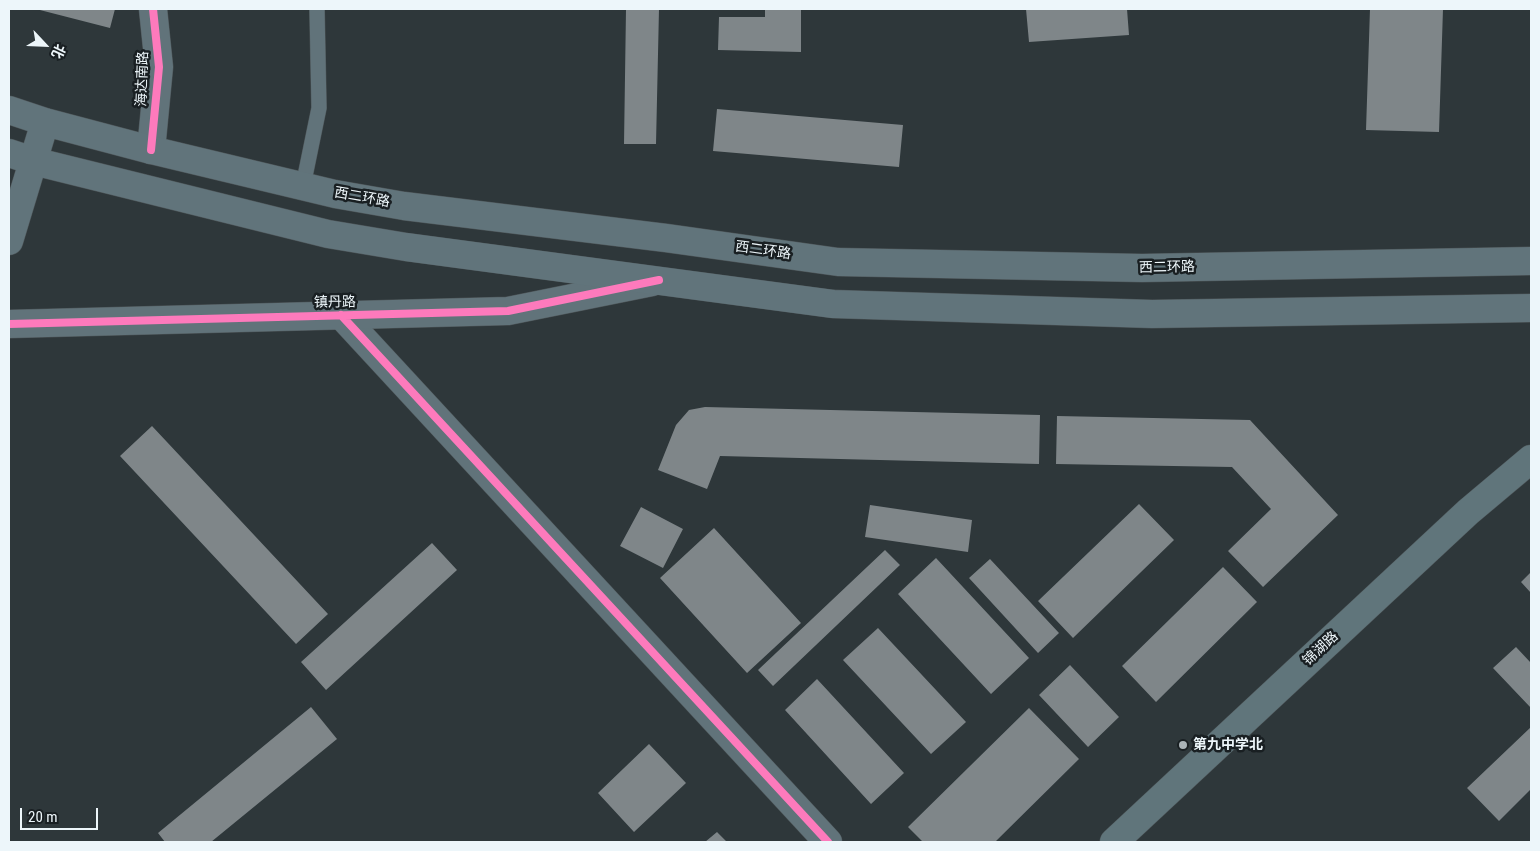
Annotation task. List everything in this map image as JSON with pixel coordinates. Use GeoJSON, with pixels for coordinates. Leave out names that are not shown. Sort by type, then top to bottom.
{"type":"FeatureCollection","features":[{"type":"Feature","properties":{"kind":"main road","name":"西二环路"},"geometry":{"type":"LineString","coordinates":[[9,110],[45,122],[151,150],[335,194],[404,206],[666,238],[838,262],[1142,268],[1531,261]]}},
{"type":"Feature","properties":{"kind":"main road"},"geometry":{"type":"LineString","coordinates":[[9,240],[21,157],[45,122]]}},
{"type":"Feature","properties":{"kind":"main road"},"geometry":{"type":"LineString","coordinates":[[21,157],[328,234],[416,248],[843,304],[1152,314],[1531,308]]}},
{"type":"Feature","properties":{"kind":"main road"},"geometry":{"type":"LineString","coordinates":[[659,280],[666,238]]}},
{"type":"Feature","properties":{"kind":"main road","name":"锦湖路"},"geometry":{"type":"LineString","coordinates":[[1114,842],[1468,512],[1531,459]]}},
{"type":"Feature","properties":{"kind":"street","name":"海达南路"},"geometry":{"type":"LineString","coordinates":[[151,150],[159,67],[153,9]]}},
{"type":"Feature","properties":{"kind":"street","name":"镇丹路"},"geometry":{"type":"LineString","coordinates":[[9,324],[508,311],[659,280]]}},
{"type":"Feature","properties":{"kind":"street"},"geometry":{"type":"LineString","coordinates":[[341,315],[828,842]]}},
{"type":"Feature","properties":{"kind":"lane"},"geometry":{"type":"LineString","coordinates":[[303,186],[319,108],[316,9]]}},
{"type":"Feature","properties":{"kind":"building"},"geometry":{"type":"Polygon","coordinates":[[[36,9],[115,9],[110,28],[36,9]]]}},
{"type":"Feature","properties":{"kind":"building"},"geometry":{"type":"Polygon","coordinates":[[[626,9],[659,9],[656,144],[624,144],[626,9]]]}},
{"type":"Feature","properties":{"kind":"building"},"geometry":{"type":"Polygon","coordinates":[[[765,9],[801,9],[801,52],[718,50],[719,17],[765,17],[765,9]]]}},
{"type":"Feature","properties":{"kind":"building"},"geometry":{"type":"Polygon","coordinates":[[[1026,9],[1127,9],[1129,35],[1029,42],[1026,9]]]}},
{"type":"Feature","properties":{"kind":"building"},"geometry":{"type":"Polygon","coordinates":[[[1370,9],[1443,9],[1439,132],[1366,130],[1370,9]]]}},
{"type":"Feature","properties":{"kind":"building"},"geometry":{"type":"Polygon","coordinates":[[[717,109],[903,125],[899,167],[713,151],[717,109]]]}},
{"type":"Feature","properties":{"kind":"building"},"geometry":{"type":"Polygon","coordinates":[[[705,407],[1040,415],[1039,464],[720,456],[707,489],[658,470],[676,425],[689,410],[705,407]]]}},
{"type":"Feature","properties":{"kind":"building"},"geometry":{"type":"Polygon","coordinates":[[[1057,416],[1250,420],[1338,515],[1263,587],[1228,551],[1271,509],[1232,467],[1056,464],[1057,416]]]}},
{"type":"Feature","properties":{"kind":"building"},"geometry":{"type":"Polygon","coordinates":[[[152,426],[328,614],[296,644],[120,456],[152,426]]]}},
{"type":"Feature","properties":{"kind":"building"},"geometry":{"type":"Polygon","coordinates":[[[1139,504],[1174,540],[1073,638],[1038,601],[1139,504]]]}},
{"type":"Feature","properties":{"kind":"building"},"geometry":{"type":"Polygon","coordinates":[[[870,505],[972,520],[968,552],[865,537],[870,505]]]}},
{"type":"Feature","properties":{"kind":"building"},"geometry":{"type":"Polygon","coordinates":[[[641,507],[683,529],[663,568],[620,546],[641,507]]]}},
{"type":"Feature","properties":{"kind":"building"},"geometry":{"type":"Polygon","coordinates":[[[714,528],[801,623],[747,673],[660,578],[714,528]]]}},
{"type":"Feature","properties":{"kind":"building"},"geometry":{"type":"Polygon","coordinates":[[[432,543],[457,570],[326,690],[301,662],[432,543]]]}},
{"type":"Feature","properties":{"kind":"building"},"geometry":{"type":"Polygon","coordinates":[[[885,550],[900,565],[773,686],[758,670],[885,550]]]}},
{"type":"Feature","properties":{"kind":"building"},"geometry":{"type":"Polygon","coordinates":[[[936,558],[1029,658],[991,694],[898,594],[936,558]]]}},
{"type":"Feature","properties":{"kind":"building"},"geometry":{"type":"Polygon","coordinates":[[[990,559],[1059,633],[1038,653],[969,578],[990,559]]]}},
{"type":"Feature","properties":{"kind":"building"},"geometry":{"type":"Polygon","coordinates":[[[1223,567],[1257,602],[1156,702],[1122,666],[1223,567]]]}},
{"type":"Feature","properties":{"kind":"building"},"geometry":{"type":"Polygon","coordinates":[[[1531,572],[1531,593],[1521,582],[1531,572]]]}},
{"type":"Feature","properties":{"kind":"building"},"geometry":{"type":"Polygon","coordinates":[[[878,628],[966,722],[931,754],[843,660],[878,628]]]}},
{"type":"Feature","properties":{"kind":"building"},"geometry":{"type":"Polygon","coordinates":[[[1516,647],[1531,663],[1531,708],[1493,668],[1516,647]]]}},
{"type":"Feature","properties":{"kind":"building"},"geometry":{"type":"Polygon","coordinates":[[[1070,665],[1119,717],[1088,747],[1039,695],[1070,665]]]}},
{"type":"Feature","properties":{"kind":"building"},"geometry":{"type":"Polygon","coordinates":[[[817,679],[904,773],[871,804],[785,710],[817,679]]]}},
{"type":"Feature","properties":{"kind":"building"},"geometry":{"type":"Polygon","coordinates":[[[311,707],[337,739],[211,842],[165,842],[158,833],[311,707]]]}},
{"type":"Feature","properties":{"kind":"building"},"geometry":{"type":"Polygon","coordinates":[[[1029,708],[1079,759],[995,842],[923,842],[908,827],[1029,708]]]}},
{"type":"Feature","properties":{"kind":"building"},"geometry":{"type":"Polygon","coordinates":[[[1531,727],[1531,789],[1499,821],[1467,788],[1531,727]]]}},
{"type":"Feature","properties":{"kind":"building"},"geometry":{"type":"Polygon","coordinates":[[[649,744],[686,783],[634,832],[598,793],[649,744]]]}},
{"type":"Feature","properties":{"kind":"building"},"geometry":{"type":"Polygon","coordinates":[[[717,832],[727,842],[705,842],[717,832]]]}},
{"type":"Feature","properties":{"kind":"cycle path"},"geometry":{"type":"LineString","coordinates":[[151,150],[159,67],[153,9]]}},
{"type":"Feature","properties":{"kind":"cycle path"},"geometry":{"type":"LineString","coordinates":[[9,324],[508,311],[659,280]]}},
{"type":"Feature","properties":{"kind":"cycle path"},"geometry":{"type":"LineString","coordinates":[[341,315],[828,842]]}},
{"type":"Feature","properties":{"kind":"place","name":"第九中学北"},"geometry":{"type":"Point","coordinates":[1183,745]}}]}
